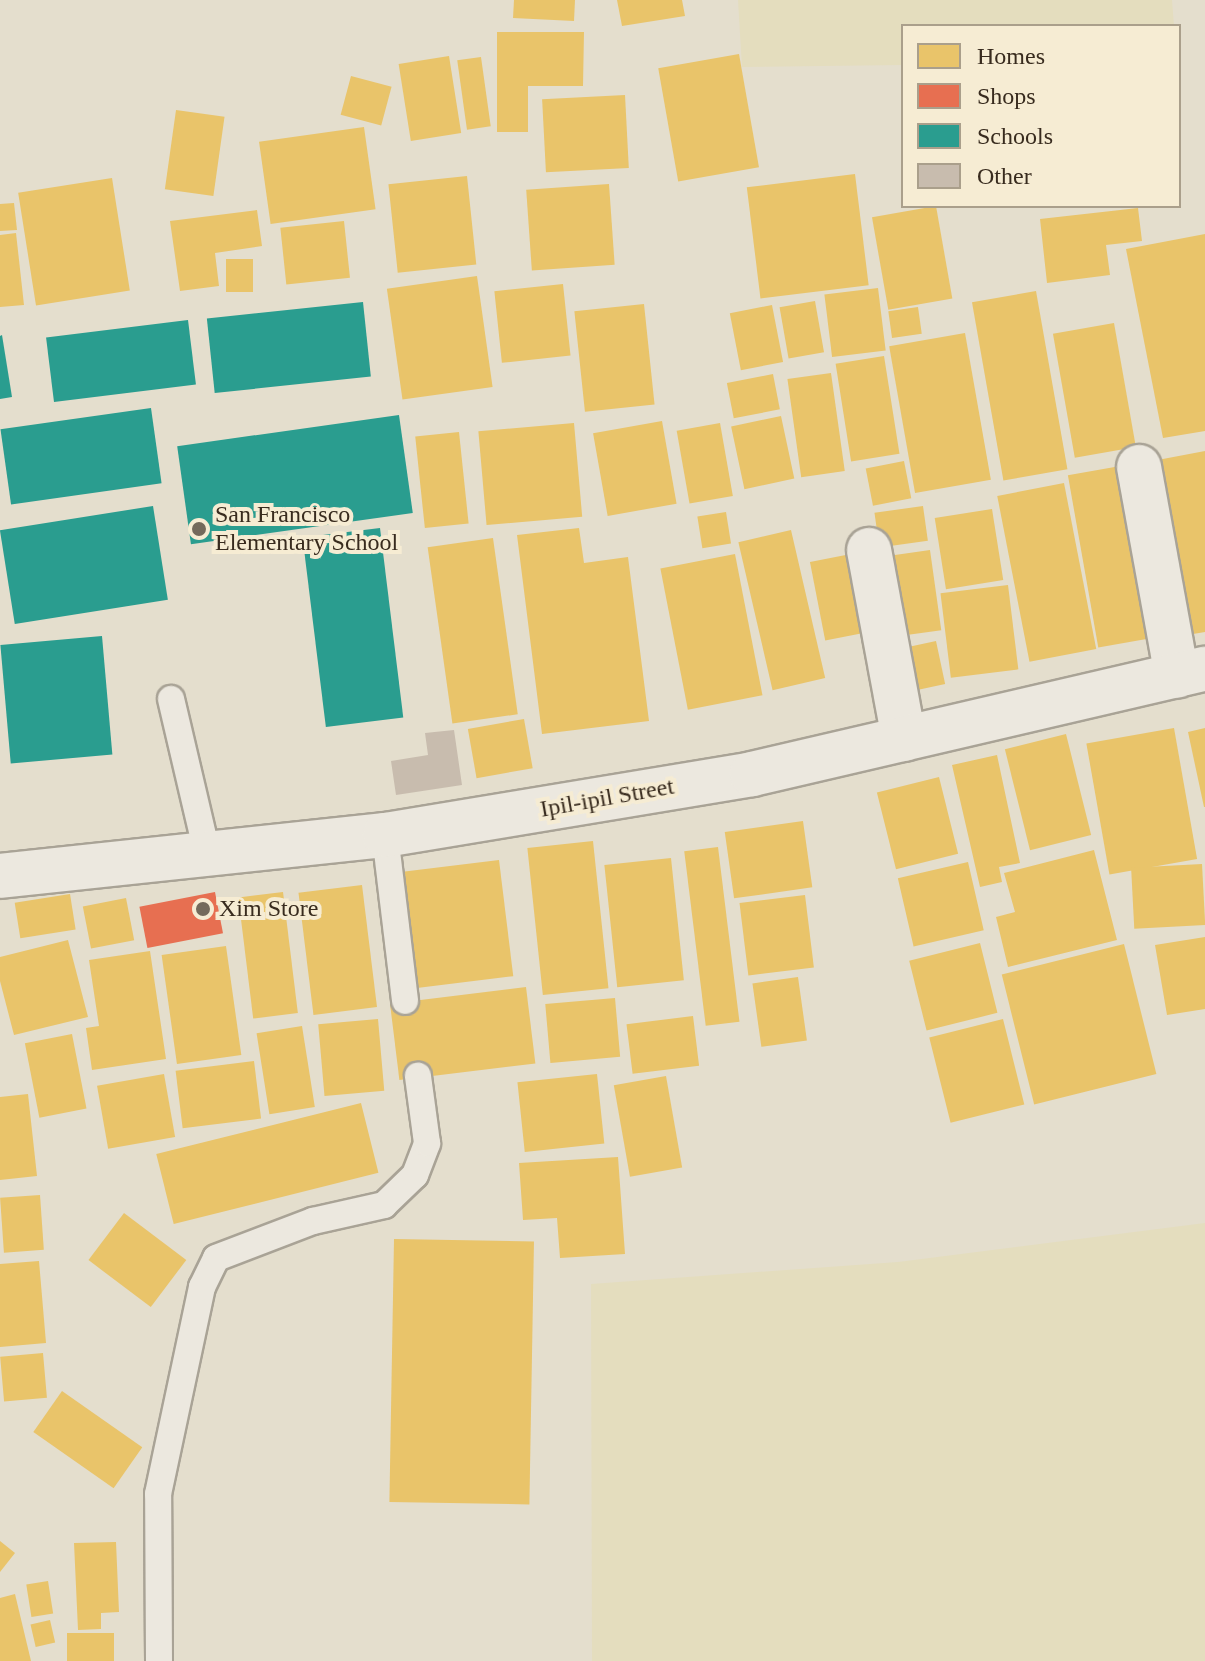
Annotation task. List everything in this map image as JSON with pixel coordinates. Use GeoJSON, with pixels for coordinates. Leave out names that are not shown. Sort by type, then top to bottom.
{"type":"FeatureCollection","features":[{"type":"Feature","properties":{"kind":"street"},"geometry":{"type":"LineString","coordinates":[[1139,467],[1191,673]]}},
{"type":"Feature","properties":{"kind":"street"},"geometry":{"type":"LineString","coordinates":[[869,550],[904,739]]}},
{"type":"Feature","properties":{"kind":"street","name":"Ipil-ipil Street"},"geometry":{"type":"LineString","coordinates":[[0,876],[385,835],[752,774],[1191,673]]}},
{"type":"Feature","properties":{"kind":"lane"},"geometry":{"type":"LineString","coordinates":[[171,699],[207,853]]}},
{"type":"Feature","properties":{"kind":"lane"},"geometry":{"type":"LineString","coordinates":[[385,835],[405,1001]]}},
{"type":"Feature","properties":{"kind":"lane"},"geometry":{"type":"LineString","coordinates":[[159,1661],[158,1494],[202,1287],[216,1258],[313,1221],[384,1205],[415,1175],[427,1143],[418,1076]]}},
{"type":"Feature","properties":{"kind":"shaded area"},"geometry":{"type":"Polygon","coordinates":[[[738,0],[1172,0],[1174,24],[901,24],[901,65],[742,67],[738,0]]]}},
{"type":"Feature","properties":{"kind":"shaded area"},"geometry":{"type":"Polygon","coordinates":[[[1205,1223],[1205,1661],[592,1661],[591,1284],[898,1262],[1205,1223]]]}},
{"type":"Feature","properties":{"kind":"building: Homes"},"geometry":{"type":"Polygon","coordinates":[[[514,0],[575,0],[574,21],[513,18],[514,0]]]}},
{"type":"Feature","properties":{"kind":"building: Homes"},"geometry":{"type":"Polygon","coordinates":[[[617,0],[682,0],[685,16],[622,26],[617,0]]]}},
{"type":"Feature","properties":{"kind":"building: Homes"},"geometry":{"type":"Polygon","coordinates":[[[497,32],[584,32],[583,86],[528,86],[528,132],[497,132],[497,32]]]}},
{"type":"Feature","properties":{"kind":"building: Homes"},"geometry":{"type":"Polygon","coordinates":[[[739,54],[759,167],[678,181],[658,68],[739,54]]]}},
{"type":"Feature","properties":{"kind":"building: Homes"},"geometry":{"type":"Polygon","coordinates":[[[449,56],[461,133],[411,141],[399,64],[449,56]]]}},
{"type":"Feature","properties":{"kind":"building: Homes"},"geometry":{"type":"Polygon","coordinates":[[[481,57],[491,126],[467,130],[457,60],[481,57]]]}},
{"type":"Feature","properties":{"kind":"building: Homes"},"geometry":{"type":"Polygon","coordinates":[[[351,76],[392,87],[381,126],[341,115],[351,76]]]}},
{"type":"Feature","properties":{"kind":"building: Homes"},"geometry":{"type":"Polygon","coordinates":[[[625,95],[629,168],[546,172],[542,99],[625,95]]]}},
{"type":"Feature","properties":{"kind":"building: Homes"},"geometry":{"type":"Polygon","coordinates":[[[176,110],[225,117],[213,196],[165,189],[176,110]]]}},
{"type":"Feature","properties":{"kind":"building: Homes"},"geometry":{"type":"Polygon","coordinates":[[[364,127],[376,209],[271,224],[259,142],[364,127]]]}},
{"type":"Feature","properties":{"kind":"building: Homes"},"geometry":{"type":"Polygon","coordinates":[[[855,174],[869,285],[760,298],[747,187],[855,174]]]}},
{"type":"Feature","properties":{"kind":"building: Homes"},"geometry":{"type":"Polygon","coordinates":[[[467,176],[476,265],[398,273],[388,184],[467,176]]]}},
{"type":"Feature","properties":{"kind":"building: Homes"},"geometry":{"type":"Polygon","coordinates":[[[112,178],[130,291],[36,305],[18,193],[112,178]]]}},
{"type":"Feature","properties":{"kind":"building: Homes"},"geometry":{"type":"Polygon","coordinates":[[[609,184],[615,265],[532,271],[526,190],[609,184]]]}},
{"type":"Feature","properties":{"kind":"building: Homes"},"geometry":{"type":"Polygon","coordinates":[[[14,203],[17,230],[0,231],[0,204],[14,203]]]}},
{"type":"Feature","properties":{"kind":"building: Homes"},"geometry":{"type":"Polygon","coordinates":[[[936,208],[952,299],[888,310],[872,217],[936,208]]]}},
{"type":"Feature","properties":{"kind":"building: Homes"},"geometry":{"type":"Polygon","coordinates":[[[1138,208],[1142,241],[1106,245],[1110,275],[1047,283],[1040,219],[1138,208]]]}},
{"type":"Feature","properties":{"kind":"building: Homes"},"geometry":{"type":"Polygon","coordinates":[[[257,210],[262,246],[215,253],[219,286],[180,291],[170,221],[257,210]]]}},
{"type":"Feature","properties":{"kind":"building: Homes"},"geometry":{"type":"Polygon","coordinates":[[[344,221],[350,278],[286,284],[280,228],[344,221]]]}},
{"type":"Feature","properties":{"kind":"building: Homes"},"geometry":{"type":"Polygon","coordinates":[[[16,233],[24,305],[0,307],[0,235],[16,233]]]}},
{"type":"Feature","properties":{"kind":"building: Homes"},"geometry":{"type":"Polygon","coordinates":[[[1205,234],[1205,431],[1163,438],[1126,249],[1205,234]]]}},
{"type":"Feature","properties":{"kind":"building: Homes"},"geometry":{"type":"Polygon","coordinates":[[[226,259],[253,259],[253,292],[226,292],[226,259]]]}},
{"type":"Feature","properties":{"kind":"building: Homes"},"geometry":{"type":"Polygon","coordinates":[[[477,276],[493,387],[402,400],[387,289],[477,276]]]}},
{"type":"Feature","properties":{"kind":"building: Homes"},"geometry":{"type":"Polygon","coordinates":[[[563,284],[571,356],[502,363],[494,291],[563,284]]]}},
{"type":"Feature","properties":{"kind":"building: Homes"},"geometry":{"type":"Polygon","coordinates":[[[878,288],[886,351],[832,357],[824,295],[878,288]]]}},
{"type":"Feature","properties":{"kind":"building: Homes"},"geometry":{"type":"Polygon","coordinates":[[[1036,291],[1067,469],[1003,481],[972,302],[1036,291]]]}},
{"type":"Feature","properties":{"kind":"building: Homes"},"geometry":{"type":"Polygon","coordinates":[[[815,301],[824,352],[789,358],[780,307],[815,301]]]}},
{"type":"Feature","properties":{"kind":"building: Homes"},"geometry":{"type":"Polygon","coordinates":[[[644,304],[655,404],[585,412],[574,311],[644,304]]]}},
{"type":"Feature","properties":{"kind":"building: Homes"},"geometry":{"type":"Polygon","coordinates":[[[772,305],[783,362],[741,370],[730,313],[772,305]]]}},
{"type":"Feature","properties":{"kind":"building: Homes"},"geometry":{"type":"Polygon","coordinates":[[[918,307],[922,334],[892,338],[888,311],[918,307]]]}},
{"type":"Feature","properties":{"kind":"building: Homes"},"geometry":{"type":"Polygon","coordinates":[[[1114,323],[1136,447],[1075,458],[1053,334],[1114,323]]]}},
{"type":"Feature","properties":{"kind":"building: Homes"},"geometry":{"type":"Polygon","coordinates":[[[965,333],[991,480],[915,493],[889,346],[965,333]]]}},
{"type":"Feature","properties":{"kind":"building: Homes"},"geometry":{"type":"Polygon","coordinates":[[[884,356],[899,454],[851,461],[836,364],[884,356]]]}},
{"type":"Feature","properties":{"kind":"building: Homes"},"geometry":{"type":"Polygon","coordinates":[[[831,373],[845,471],[801,477],[787,379],[831,373]]]}},
{"type":"Feature","properties":{"kind":"building: Homes"},"geometry":{"type":"Polygon","coordinates":[[[773,374],[780,409],[734,418],[727,383],[773,374]]]}},
{"type":"Feature","properties":{"kind":"building: Homes"},"geometry":{"type":"Polygon","coordinates":[[[781,416],[794,479],[744,489],[731,427],[781,416]]]}},
{"type":"Feature","properties":{"kind":"building: Homes"},"geometry":{"type":"Polygon","coordinates":[[[662,421],[677,504],[608,516],[593,433],[662,421]]]}},
{"type":"Feature","properties":{"kind":"building: Homes"},"geometry":{"type":"Polygon","coordinates":[[[574,423],[582,517],[487,525],[478,431],[574,423]]]}},
{"type":"Feature","properties":{"kind":"building: Homes"},"geometry":{"type":"Polygon","coordinates":[[[720,423],[733,496],[690,504],[677,431],[720,423]]]}},
{"type":"Feature","properties":{"kind":"building: Homes"},"geometry":{"type":"Polygon","coordinates":[[[459,432],[469,523],[425,528],[415,437],[459,432]]]}},
{"type":"Feature","properties":{"kind":"building: Homes"},"geometry":{"type":"Polygon","coordinates":[[[1205,451],[1205,632],[1181,636],[1147,462],[1205,451]]]}},
{"type":"Feature","properties":{"kind":"building: Homes"},"geometry":{"type":"Polygon","coordinates":[[[904,461],[911,498],[873,506],[866,468],[904,461]]]}},
{"type":"Feature","properties":{"kind":"building: Homes"},"geometry":{"type":"Polygon","coordinates":[[[1126,465],[1156,637],[1098,648],[1068,475],[1126,465]]]}},
{"type":"Feature","properties":{"kind":"building: Homes"},"geometry":{"type":"Polygon","coordinates":[[[1064,483],[1096,649],[1029,662],[997,496],[1064,483]]]}},
{"type":"Feature","properties":{"kind":"building: Homes"},"geometry":{"type":"Polygon","coordinates":[[[923,506],[928,541],[879,547],[874,513],[923,506]]]}},
{"type":"Feature","properties":{"kind":"building: Homes"},"geometry":{"type":"Polygon","coordinates":[[[992,509],[1003,580],[946,589],[935,518],[992,509]]]}},
{"type":"Feature","properties":{"kind":"building: Homes"},"geometry":{"type":"Polygon","coordinates":[[[726,512],[731,544],[702,548],[697,517],[726,512]]]}},
{"type":"Feature","properties":{"kind":"building: Homes"},"geometry":{"type":"Polygon","coordinates":[[[579,528],[584,563],[628,557],[649,721],[542,734],[517,535],[579,528]]]}},
{"type":"Feature","properties":{"kind":"building: Homes"},"geometry":{"type":"Polygon","coordinates":[[[791,530],[825,678],[773,690],[738,542],[791,530]]]}},
{"type":"Feature","properties":{"kind":"building: Homes"},"geometry":{"type":"Polygon","coordinates":[[[493,538],[518,714],[452,723],[428,547],[493,538]]]}},
{"type":"Feature","properties":{"kind":"building: Homes"},"geometry":{"type":"Polygon","coordinates":[[[930,550],[941,630],[896,637],[884,556],[930,550]]]}},
{"type":"Feature","properties":{"kind":"building: Homes"},"geometry":{"type":"Polygon","coordinates":[[[861,552],[876,631],[825,640],[810,562],[861,552]]]}},
{"type":"Feature","properties":{"kind":"building: Homes"},"geometry":{"type":"Polygon","coordinates":[[[735,554],[762,695],[688,710],[660,569],[735,554]]]}},
{"type":"Feature","properties":{"kind":"building: Homes"},"geometry":{"type":"Polygon","coordinates":[[[1008,585],[1018,669],[951,678],[941,593],[1008,585]]]}},
{"type":"Feature","properties":{"kind":"building: Homes"},"geometry":{"type":"Polygon","coordinates":[[[936,641],[945,684],[908,692],[899,649],[936,641]]]}},
{"type":"Feature","properties":{"kind":"building: Homes"},"geometry":{"type":"Polygon","coordinates":[[[524,719],[533,768],[477,778],[468,729],[524,719]]]}},
{"type":"Feature","properties":{"kind":"building: Homes"},"geometry":{"type":"Polygon","coordinates":[[[1174,728],[1197,859],[1109,874],[1086,743],[1174,728]]]}},
{"type":"Feature","properties":{"kind":"building: Homes"},"geometry":{"type":"Polygon","coordinates":[[[1205,728],[1205,807],[1204,807],[1188,732],[1205,728]]]}},
{"type":"Feature","properties":{"kind":"building: Homes"},"geometry":{"type":"Polygon","coordinates":[[[1066,734],[1091,835],[1030,850],[1005,749],[1066,734]]]}},
{"type":"Feature","properties":{"kind":"building: Homes"},"geometry":{"type":"Polygon","coordinates":[[[997,755],[1020,863],[999,867],[1002,882],[980,887],[952,765],[997,755]]]}},
{"type":"Feature","properties":{"kind":"building: Homes"},"geometry":{"type":"Polygon","coordinates":[[[939,777],[958,854],[896,869],[877,792],[939,777]]]}},
{"type":"Feature","properties":{"kind":"building: Homes"},"geometry":{"type":"Polygon","coordinates":[[[803,821],[812,887],[734,898],[725,832],[803,821]]]}},
{"type":"Feature","properties":{"kind":"building: Homes"},"geometry":{"type":"Polygon","coordinates":[[[593,841],[608,988],[543,995],[527,848],[593,841]]]}},
{"type":"Feature","properties":{"kind":"building: Homes"},"geometry":{"type":"Polygon","coordinates":[[[718,847],[739,1022],[706,1026],[684,851],[718,847]]]}},
{"type":"Feature","properties":{"kind":"building: Homes"},"geometry":{"type":"Polygon","coordinates":[[[1094,850],[1117,940],[1008,967],[996,917],[1015,912],[1004,873],[1094,850]]]}},
{"type":"Feature","properties":{"kind":"building: Homes"},"geometry":{"type":"Polygon","coordinates":[[[671,858],[684,980],[617,987],[604,865],[671,858]]]}},
{"type":"Feature","properties":{"kind":"building: Homes"},"geometry":{"type":"Polygon","coordinates":[[[499,860],[513,976],[415,988],[401,872],[499,860]]]}},
{"type":"Feature","properties":{"kind":"building: Homes"},"geometry":{"type":"Polygon","coordinates":[[[968,862],[984,930],[914,946],[898,878],[968,862]]]}},
{"type":"Feature","properties":{"kind":"building: Homes"},"geometry":{"type":"Polygon","coordinates":[[[1202,864],[1205,925],[1134,929],[1131,868],[1202,864]]]}},
{"type":"Feature","properties":{"kind":"building: Homes"},"geometry":{"type":"Polygon","coordinates":[[[362,885],[377,1007],[313,1015],[298,893],[362,885]]]}},
{"type":"Feature","properties":{"kind":"building: Homes"},"geometry":{"type":"Polygon","coordinates":[[[283,892],[298,1013],[253,1019],[238,897],[283,892]]]}},
{"type":"Feature","properties":{"kind":"building: Homes"},"geometry":{"type":"Polygon","coordinates":[[[70,894],[76,930],[20,938],[15,903],[70,894]]]}},
{"type":"Feature","properties":{"kind":"building: Homes"},"geometry":{"type":"Polygon","coordinates":[[[805,895],[814,967],[748,975],[739,903],[805,895]]]}},
{"type":"Feature","properties":{"kind":"building: Homes"},"geometry":{"type":"Polygon","coordinates":[[[126,898],[134,940],[91,949],[83,906],[126,898]]]}},
{"type":"Feature","properties":{"kind":"building: Homes"},"geometry":{"type":"Polygon","coordinates":[[[1205,937],[1205,1009],[1167,1015],[1155,945],[1205,937]]]}},
{"type":"Feature","properties":{"kind":"building: Homes"},"geometry":{"type":"Polygon","coordinates":[[[68,940],[88,1017],[14,1035],[0,981],[0,957],[68,940]]]}},
{"type":"Feature","properties":{"kind":"building: Homes"},"geometry":{"type":"Polygon","coordinates":[[[980,943],[997,1013],[927,1031],[909,961],[980,943]]]}},
{"type":"Feature","properties":{"kind":"building: Homes"},"geometry":{"type":"Polygon","coordinates":[[[1124,944],[1156,1074],[1034,1105],[1002,974],[1124,944]]]}},
{"type":"Feature","properties":{"kind":"building: Homes"},"geometry":{"type":"Polygon","coordinates":[[[226,946],[241,1055],[177,1064],[162,955],[226,946]]]}},
{"type":"Feature","properties":{"kind":"building: Homes"},"geometry":{"type":"Polygon","coordinates":[[[150,951],[166,1059],[92,1070],[86,1028],[99,1026],[89,960],[150,951]]]}},
{"type":"Feature","properties":{"kind":"building: Homes"},"geometry":{"type":"Polygon","coordinates":[[[798,977],[807,1040],[761,1047],[752,983],[798,977]]]}},
{"type":"Feature","properties":{"kind":"building: Homes"},"geometry":{"type":"Polygon","coordinates":[[[526,987],[535,1063],[399,1080],[390,1004],[526,987]]]}},
{"type":"Feature","properties":{"kind":"building: Homes"},"geometry":{"type":"Polygon","coordinates":[[[615,998],[620,1057],[550,1063],[545,1004],[615,998]]]}},
{"type":"Feature","properties":{"kind":"building: Homes"},"geometry":{"type":"Polygon","coordinates":[[[693,1016],[699,1066],[633,1074],[626,1024],[693,1016]]]}},
{"type":"Feature","properties":{"kind":"building: Homes"},"geometry":{"type":"Polygon","coordinates":[[[378,1019],[384,1091],[325,1096],[318,1024],[378,1019]]]}},
{"type":"Feature","properties":{"kind":"building: Homes"},"geometry":{"type":"Polygon","coordinates":[[[1003,1019],[1024,1104],[951,1123],[929,1037],[1003,1019]]]}},
{"type":"Feature","properties":{"kind":"building: Homes"},"geometry":{"type":"Polygon","coordinates":[[[302,1026],[315,1107],[269,1114],[257,1033],[302,1026]]]}},
{"type":"Feature","properties":{"kind":"building: Homes"},"geometry":{"type":"Polygon","coordinates":[[[72,1034],[87,1109],[39,1118],[25,1043],[72,1034]]]}},
{"type":"Feature","properties":{"kind":"building: Homes"},"geometry":{"type":"Polygon","coordinates":[[[254,1061],[261,1119],[183,1128],[176,1071],[254,1061]]]}},
{"type":"Feature","properties":{"kind":"building: Homes"},"geometry":{"type":"Polygon","coordinates":[[[164,1074],[175,1137],[108,1149],[97,1086],[164,1074]]]}},
{"type":"Feature","properties":{"kind":"building: Homes"},"geometry":{"type":"Polygon","coordinates":[[[597,1074],[604,1144],[525,1152],[517,1082],[597,1074]]]}},
{"type":"Feature","properties":{"kind":"building: Homes"},"geometry":{"type":"Polygon","coordinates":[[[666,1076],[682,1168],[630,1177],[614,1085],[666,1076]]]}},
{"type":"Feature","properties":{"kind":"building: Homes"},"geometry":{"type":"Polygon","coordinates":[[[28,1094],[37,1176],[0,1180],[0,1097],[28,1094]]]}},
{"type":"Feature","properties":{"kind":"building: Homes"},"geometry":{"type":"Polygon","coordinates":[[[361,1103],[378,1173],[174,1224],[156,1154],[361,1103]]]}},
{"type":"Feature","properties":{"kind":"building: Homes"},"geometry":{"type":"Polygon","coordinates":[[[618,1157],[625,1254],[560,1258],[557,1218],[523,1220],[519,1163],[618,1157]]]}},
{"type":"Feature","properties":{"kind":"building: Homes"},"geometry":{"type":"Polygon","coordinates":[[[40,1195],[44,1250],[4,1253],[0,1198],[40,1195]]]}},
{"type":"Feature","properties":{"kind":"building: Homes"},"geometry":{"type":"Polygon","coordinates":[[[124,1213],[186,1260],[151,1307],[88,1260],[124,1213]]]}},
{"type":"Feature","properties":{"kind":"building: Homes"},"geometry":{"type":"Polygon","coordinates":[[[394,1239],[534,1241],[529,1504],[389,1502],[394,1239]]]}},
{"type":"Feature","properties":{"kind":"building: Homes"},"geometry":{"type":"Polygon","coordinates":[[[39,1261],[46,1343],[0,1347],[0,1264],[39,1261]]]}},
{"type":"Feature","properties":{"kind":"building: Homes"},"geometry":{"type":"Polygon","coordinates":[[[43,1353],[47,1398],[4,1402],[0,1357],[43,1353]]]}},
{"type":"Feature","properties":{"kind":"building: Homes"},"geometry":{"type":"Polygon","coordinates":[[[62,1391],[142,1447],[114,1488],[33,1432],[62,1391]]]}},
{"type":"Feature","properties":{"kind":"building: Homes"},"geometry":{"type":"Polygon","coordinates":[[[0,1541],[15,1553],[0,1572],[0,1541]]]}},
{"type":"Feature","properties":{"kind":"building: Homes"},"geometry":{"type":"Polygon","coordinates":[[[116,1542],[119,1612],[101,1613],[101,1629],[78,1630],[74,1543],[116,1542]]]}},
{"type":"Feature","properties":{"kind":"building: Homes"},"geometry":{"type":"Polygon","coordinates":[[[48,1581],[53,1614],[31,1617],[26,1584],[48,1581]]]}},
{"type":"Feature","properties":{"kind":"building: Homes"},"geometry":{"type":"Polygon","coordinates":[[[15,1594],[31,1661],[0,1661],[0,1598],[15,1594]]]}},
{"type":"Feature","properties":{"kind":"building: Homes"},"geometry":{"type":"Polygon","coordinates":[[[50,1620],[55,1642],[36,1647],[31,1624],[50,1620]]]}},
{"type":"Feature","properties":{"kind":"building: Homes"},"geometry":{"type":"Polygon","coordinates":[[[67,1633],[114,1633],[114,1661],[67,1661],[67,1633]]]}},
{"type":"Feature","properties":{"kind":"building: Shops"},"geometry":{"type":"Polygon","coordinates":[[[215,892],[223,933],[147,948],[139,907],[215,892]]]}},
{"type":"Feature","properties":{"kind":"building: Schools"},"geometry":{"type":"Polygon","coordinates":[[[363,302],[371,377],[215,393],[207,318],[363,302]]]}},
{"type":"Feature","properties":{"kind":"building: Schools"},"geometry":{"type":"Polygon","coordinates":[[[188,320],[196,385],[54,402],[46,337],[188,320]]]}},
{"type":"Feature","properties":{"kind":"building: Schools"},"geometry":{"type":"Polygon","coordinates":[[[0,336],[12,397],[0,399],[0,336]]]}},
{"type":"Feature","properties":{"kind":"building: Schools"},"geometry":{"type":"Polygon","coordinates":[[[151,408],[162,483],[11,504],[0,429],[151,408]]]}},
{"type":"Feature","properties":{"kind":"building: Schools"},"geometry":{"type":"Polygon","coordinates":[[[399,415],[413,513],[191,544],[177,446],[399,415]]]}},
{"type":"Feature","properties":{"kind":"building: Schools"},"geometry":{"type":"Polygon","coordinates":[[[153,506],[168,600],[15,624],[0,530],[153,506]]]}},
{"type":"Feature","properties":{"kind":"building: Schools"},"geometry":{"type":"Polygon","coordinates":[[[380,528],[403,718],[326,727],[303,538],[380,528]]]}},
{"type":"Feature","properties":{"kind":"building: Schools"},"geometry":{"type":"Polygon","coordinates":[[[102,636],[112,755],[11,763],[0,645],[102,636]]]}},
{"type":"Feature","properties":{"kind":"building: Other"},"geometry":{"type":"Polygon","coordinates":[[[454,730],[462,785],[396,795],[391,761],[428,755],[425,733],[454,730]]]}},
{"type":"Feature","properties":{"kind":"place","name":"San Francisco Elementary School"},"geometry":{"type":"Point","coordinates":[199,529]}},
{"type":"Feature","properties":{"kind":"place","name":"Xim Store"},"geometry":{"type":"Point","coordinates":[203,909]}}]}
